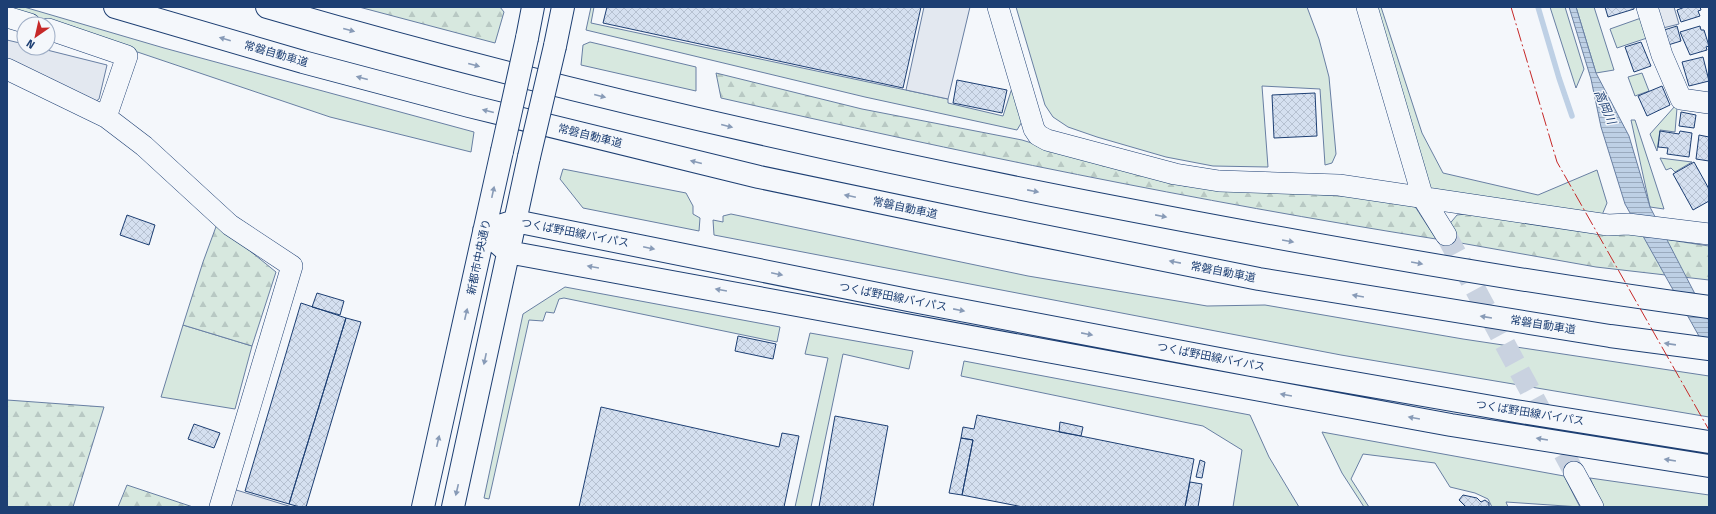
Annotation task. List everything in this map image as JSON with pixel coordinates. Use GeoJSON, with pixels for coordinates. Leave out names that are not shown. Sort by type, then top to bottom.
{"type":"FeatureCollection","features":[{"type":"Feature","properties":{"kind":"main road","name":"常磐自動車道"},"geometry":{"type":"LineString","coordinates":[[114,7],[303,62],[469,106],[767,179],[992,226],[1259,279],[1572,330],[1709,349]]}},
{"type":"Feature","properties":{"kind":"main road"},"geometry":{"type":"LineString","coordinates":[[267,7],[482,67],[748,132],[995,184],[1271,238],[1440,267],[1709,307]]}},
{"type":"Feature","properties":{"kind":"main road","name":"新都市中央通り"},"geometry":{"type":"LineString","coordinates":[[423,507],[533,7]]}},
{"type":"Feature","properties":{"kind":"main road"},"geometry":{"type":"LineString","coordinates":[[454,507],[508,252],[563,7]]}},
{"type":"Feature","properties":{"kind":"main road","name":"つくば野田線バイパス"},"geometry":{"type":"LineString","coordinates":[[484,230],[515,221],[913,301],[1236,362],[1523,413],[1709,442]]}},
{"type":"Feature","properties":{"kind":"main road"},"geometry":{"type":"LineString","coordinates":[[484,230],[508,252],[1428,421],[1709,466]]}},
{"type":"Feature","properties":{"kind":"street"},"geometry":{"type":"LineString","coordinates":[[998,7],[1034,129],[1038,135],[1048,140],[1176,174],[1219,181],[1339,185],[1608,225],[1628,224],[1709,234]]}},
{"type":"Feature","properties":{"kind":"street"},"geometry":{"type":"LineString","coordinates":[[1366,7],[1423,198],[1446,235]]}},
{"type":"Feature","properties":{"kind":"street"},"geometry":{"type":"LineString","coordinates":[[1647,7],[1662,55],[1681,99],[1709,103]]}},
{"type":"Feature","properties":{"kind":"street"},"geometry":{"type":"LineString","coordinates":[[56,32],[127,56],[106,117]]}},
{"type":"Feature","properties":{"kind":"street"},"geometry":{"type":"LineString","coordinates":[[7,69],[106,117],[144,146],[230,224],[292,266],[220,507]]}},
{"type":"Feature","properties":{"kind":"street"},"geometry":{"type":"LineString","coordinates":[[1574,472],[1593,507]]}},
{"type":"Feature","properties":{"kind":"green space"},"geometry":{"type":"Polygon","coordinates":[[[7,7],[24,7],[55,16],[26,16],[7,10],[7,7]]]}},
{"type":"Feature","properties":{"kind":"green space"},"geometry":{"type":"Polygon","coordinates":[[[359,7],[500,7],[504,12],[495,43],[359,7]]]}},
{"type":"Feature","properties":{"kind":"green space"},"geometry":{"type":"Polygon","coordinates":[[[591,7],[594,7],[591,23],[948,99],[948,103],[1003,116],[1012,88],[1023,120],[1017,130],[865,97],[586,30],[591,7]]]}},
{"type":"Feature","properties":{"kind":"green space"},"geometry":{"type":"Polygon","coordinates":[[[1016,7],[1307,7],[1319,39],[1329,77],[1336,154],[1332,163],[1325,165],[1320,89],[1262,86],[1268,167],[1213,166],[1166,157],[1068,127],[1053,117],[1045,105],[1016,7]]]}},
{"type":"Feature","properties":{"kind":"green space"},"geometry":{"type":"Polygon","coordinates":[[[1373,7],[1381,7],[1422,133],[1443,173],[1538,195],[1597,170],[1607,203],[1602,215],[1428,190],[1373,7]]]}},
{"type":"Feature","properties":{"kind":"green space"},"geometry":{"type":"Polygon","coordinates":[[[1550,7],[1565,7],[1584,69],[1576,88],[1550,7]]]}},
{"type":"Feature","properties":{"kind":"green space"},"geometry":{"type":"Polygon","coordinates":[[[1576,7],[1594,7],[1614,70],[1596,73],[1576,7]]]}},
{"type":"Feature","properties":{"kind":"green space"},"geometry":{"type":"Polygon","coordinates":[[[56,16],[164,48],[474,132],[471,152],[330,117],[56,25],[56,16]]]}},
{"type":"Feature","properties":{"kind":"green space"},"geometry":{"type":"Polygon","coordinates":[[[1641,18],[1647,38],[1617,48],[1610,29],[1641,18]]]}},
{"type":"Feature","properties":{"kind":"green space"},"geometry":{"type":"Polygon","coordinates":[[[590,42],[696,67],[696,91],[581,65],[583,45],[590,42]]]}},
{"type":"Feature","properties":{"kind":"green space"},"geometry":{"type":"Polygon","coordinates":[[[716,73],[862,109],[1022,140],[1113,168],[1185,186],[1407,200],[1416,208],[1436,239],[1256,209],[1167,192],[988,156],[721,98],[716,73]]]}},
{"type":"Feature","properties":{"kind":"green space"},"geometry":{"type":"Polygon","coordinates":[[[1642,73],[1649,91],[1635,96],[1628,77],[1642,73]]]}},
{"type":"Feature","properties":{"kind":"green space"},"geometry":{"type":"Polygon","coordinates":[[[1675,106],[1677,108],[1675,132],[1660,130],[1657,151],[1650,134],[1675,106]]]}},
{"type":"Feature","properties":{"kind":"green space"},"geometry":{"type":"Polygon","coordinates":[[[1631,120],[1635,120],[1664,209],[1650,207],[1631,120]]]}},
{"type":"Feature","properties":{"kind":"green space"},"geometry":{"type":"Polygon","coordinates":[[[1660,158],[1692,162],[1675,172],[1671,168],[1666,170],[1660,158]]]}},
{"type":"Feature","properties":{"kind":"green space"},"geometry":{"type":"Polygon","coordinates":[[[563,169],[686,193],[693,206],[693,214],[700,218],[699,231],[583,208],[560,179],[563,169]]]}},
{"type":"Feature","properties":{"kind":"green space"},"geometry":{"type":"Polygon","coordinates":[[[1474,213],[1709,246],[1709,280],[1596,267],[1455,242],[1447,227],[1457,215],[1474,213]]]}},
{"type":"Feature","properties":{"kind":"green space"},"geometry":{"type":"Polygon","coordinates":[[[731,214],[1028,276],[1207,306],[1265,305],[1463,339],[1709,376],[1709,417],[1341,355],[714,235],[713,220],[723,222],[723,216],[731,214]]]}},
{"type":"Feature","properties":{"kind":"green space"},"geometry":{"type":"Polygon","coordinates":[[[217,224],[276,272],[252,346],[183,325],[217,224]]]}},
{"type":"Feature","properties":{"kind":"green space"},"geometry":{"type":"Polygon","coordinates":[[[565,287],[780,327],[777,342],[564,298],[559,299],[554,313],[546,312],[543,321],[529,320],[489,499],[484,498],[523,314],[565,287]]]}},
{"type":"Feature","properties":{"kind":"green space"},"geometry":{"type":"Polygon","coordinates":[[[183,325],[252,346],[235,409],[161,397],[183,325]]]}},
{"type":"Feature","properties":{"kind":"green space"},"geometry":{"type":"Polygon","coordinates":[[[810,333],[913,351],[909,369],[843,354],[811,507],[795,507],[828,358],[805,354],[810,333]]]}},
{"type":"Feature","properties":{"kind":"green space"},"geometry":{"type":"Polygon","coordinates":[[[964,361],[1250,415],[1269,457],[1299,507],[1233,507],[1242,450],[1203,426],[961,376],[964,361]]]}},
{"type":"Feature","properties":{"kind":"green space"},"geometry":{"type":"Polygon","coordinates":[[[7,400],[104,407],[73,507],[7,507],[7,400]]]}},
{"type":"Feature","properties":{"kind":"green space"},"geometry":{"type":"Polygon","coordinates":[[[1322,432],[1564,476],[1580,507],[1506,502],[1508,507],[1492,507],[1488,499],[1475,493],[1450,487],[1435,463],[1363,454],[1351,479],[1369,507],[1364,507],[1342,473],[1322,432]]]}},
{"type":"Feature","properties":{"kind":"green space"},"geometry":{"type":"Polygon","coordinates":[[[1590,478],[1709,495],[1709,507],[1603,507],[1590,478]]]}},
{"type":"Feature","properties":{"kind":"green space"},"geometry":{"type":"Polygon","coordinates":[[[127,485],[193,507],[118,507],[127,485]]]}},
{"type":"Feature","properties":{"kind":"shaded area"},"geometry":{"type":"Polygon","coordinates":[[[924,7],[970,7],[948,99],[906,90],[924,7]]]}},
{"type":"Feature","properties":{"kind":"shaded area"},"geometry":{"type":"Polygon","coordinates":[[[1656,7],[1674,7],[1679,24],[1663,28],[1656,7]]]}},
{"type":"Feature","properties":{"kind":"shaded area"},"geometry":{"type":"Polygon","coordinates":[[[7,40],[16,42],[16,56],[56,56],[56,52],[107,65],[99,99],[92,104],[73,91],[7,59],[7,40]]]}},
{"type":"Feature","properties":{"kind":"shaded area"},"geometry":{"type":"Polygon","coordinates":[[[233,489],[292,507],[228,507],[233,489]]]}},
{"type":"Feature","properties":{"kind":"water","name":"高岡川"},"geometry":{"type":"Polygon","coordinates":[[[1569,7],[1576,7],[1596,73],[1629,136],[1650,207],[1709,321],[1709,354],[1625,204],[1601,127],[1591,79],[1569,7]]]}},
{"type":"Feature","properties":{"kind":"building"},"geometry":{"type":"Polygon","coordinates":[[[607,7],[921,7],[903,88],[603,23],[607,7]]]}},
{"type":"Feature","properties":{"kind":"building"},"geometry":{"type":"Polygon","coordinates":[[[1605,7],[1634,7],[1634,9],[1608,17],[1605,7]]]}},
{"type":"Feature","properties":{"kind":"building"},"geometry":{"type":"Polygon","coordinates":[[[1685,7],[1700,7],[1701,10],[1698,11],[1700,16],[1681,22],[1677,10],[1685,7]]]}},
{"type":"Feature","properties":{"kind":"building"},"geometry":{"type":"Polygon","coordinates":[[[1677,26],[1681,41],[1668,45],[1664,30],[1677,26]]]}},
{"type":"Feature","properties":{"kind":"building"},"geometry":{"type":"Polygon","coordinates":[[[1700,26],[1701,30],[1704,30],[1709,46],[1706,47],[1707,50],[1690,55],[1680,32],[1700,26]]]}},
{"type":"Feature","properties":{"kind":"building"},"geometry":{"type":"Polygon","coordinates":[[[1641,42],[1651,66],[1634,72],[1625,47],[1641,42]]]}},
{"type":"Feature","properties":{"kind":"building"},"geometry":{"type":"Polygon","coordinates":[[[1703,57],[1709,81],[1689,86],[1682,62],[1703,57]]]}},
{"type":"Feature","properties":{"kind":"building"},"geometry":{"type":"Polygon","coordinates":[[[957,80],[1007,90],[1002,113],[953,103],[957,80]]]}},
{"type":"Feature","properties":{"kind":"building"},"geometry":{"type":"Polygon","coordinates":[[[1662,86],[1670,105],[1647,116],[1638,96],[1662,86]]]}},
{"type":"Feature","properties":{"kind":"building"},"geometry":{"type":"Polygon","coordinates":[[[1315,93],[1317,136],[1274,138],[1272,95],[1315,93]]]}},
{"type":"Feature","properties":{"kind":"building"},"geometry":{"type":"Polygon","coordinates":[[[1681,112],[1696,115],[1694,128],[1679,126],[1681,112]]]}},
{"type":"Feature","properties":{"kind":"building"},"geometry":{"type":"Polygon","coordinates":[[[1660,131],[1679,134],[1680,131],[1692,133],[1689,157],[1667,154],[1668,148],[1658,147],[1660,131]]]}},
{"type":"Feature","properties":{"kind":"building"},"geometry":{"type":"Polygon","coordinates":[[[1699,135],[1709,137],[1709,161],[1696,159],[1699,135]]]}},
{"type":"Feature","properties":{"kind":"building"},"geometry":{"type":"Polygon","coordinates":[[[1694,162],[1709,189],[1709,201],[1693,210],[1673,174],[1694,162]]]}},
{"type":"Feature","properties":{"kind":"building"},"geometry":{"type":"Polygon","coordinates":[[[127,215],[155,225],[149,245],[120,235],[127,215]]]}},
{"type":"Feature","properties":{"kind":"building"},"geometry":{"type":"Polygon","coordinates":[[[317,293],[344,301],[340,315],[312,307],[317,293]]]}},
{"type":"Feature","properties":{"kind":"building"},"geometry":{"type":"Polygon","coordinates":[[[301,303],[346,318],[289,504],[245,491],[301,303]]]}},
{"type":"Feature","properties":{"kind":"building"},"geometry":{"type":"Polygon","coordinates":[[[346,318],[361,322],[306,507],[289,504],[346,318]]]}},
{"type":"Feature","properties":{"kind":"building"},"geometry":{"type":"Polygon","coordinates":[[[738,336],[776,344],[773,359],[735,351],[738,336]]]}},
{"type":"Feature","properties":{"kind":"building"},"geometry":{"type":"Polygon","coordinates":[[[601,407],[779,447],[782,433],[799,436],[784,507],[579,507],[601,407]]]}},
{"type":"Feature","properties":{"kind":"building"},"geometry":{"type":"Polygon","coordinates":[[[977,415],[1194,459],[1185,507],[1023,507],[962,495],[973,440],[961,438],[963,427],[974,429],[977,415]]]}},
{"type":"Feature","properties":{"kind":"building"},"geometry":{"type":"Polygon","coordinates":[[[835,416],[888,426],[873,507],[819,507],[835,416]]]}},
{"type":"Feature","properties":{"kind":"building"},"geometry":{"type":"Polygon","coordinates":[[[1060,422],[1083,427],[1081,436],[1059,432],[1060,422]]]}},
{"type":"Feature","properties":{"kind":"building"},"geometry":{"type":"Polygon","coordinates":[[[194,424],[220,433],[214,448],[188,439],[194,424]]]}},
{"type":"Feature","properties":{"kind":"building"},"geometry":{"type":"Polygon","coordinates":[[[961,438],[973,440],[962,495],[949,493],[961,438]]]}},
{"type":"Feature","properties":{"kind":"building"},"geometry":{"type":"Polygon","coordinates":[[[1200,460],[1205,462],[1202,478],[1196,477],[1200,460]]]}},
{"type":"Feature","properties":{"kind":"building"},"geometry":{"type":"Polygon","coordinates":[[[1190,482],[1202,484],[1198,507],[1185,507],[1190,482]]]}},
{"type":"Feature","properties":{"kind":"building"},"geometry":{"type":"Polygon","coordinates":[[[1463,495],[1477,498],[1481,502],[1485,500],[1489,503],[1489,507],[1466,507],[1459,500],[1463,495]]]}},
{"type":"Feature","properties":{"kind":"waterway"},"geometry":{"type":"LineString","coordinates":[[1538,7],[1572,116]]}},
{"type":"Feature","properties":{"kind":"tunnel"},"geometry":{"type":"LineString","coordinates":[[1446,235],[1574,472]]}},
{"type":"Feature","properties":{"kind":"power"},"geometry":{"type":"LineString","coordinates":[[1511,7],[1557,162],[1709,430]]}}]}
